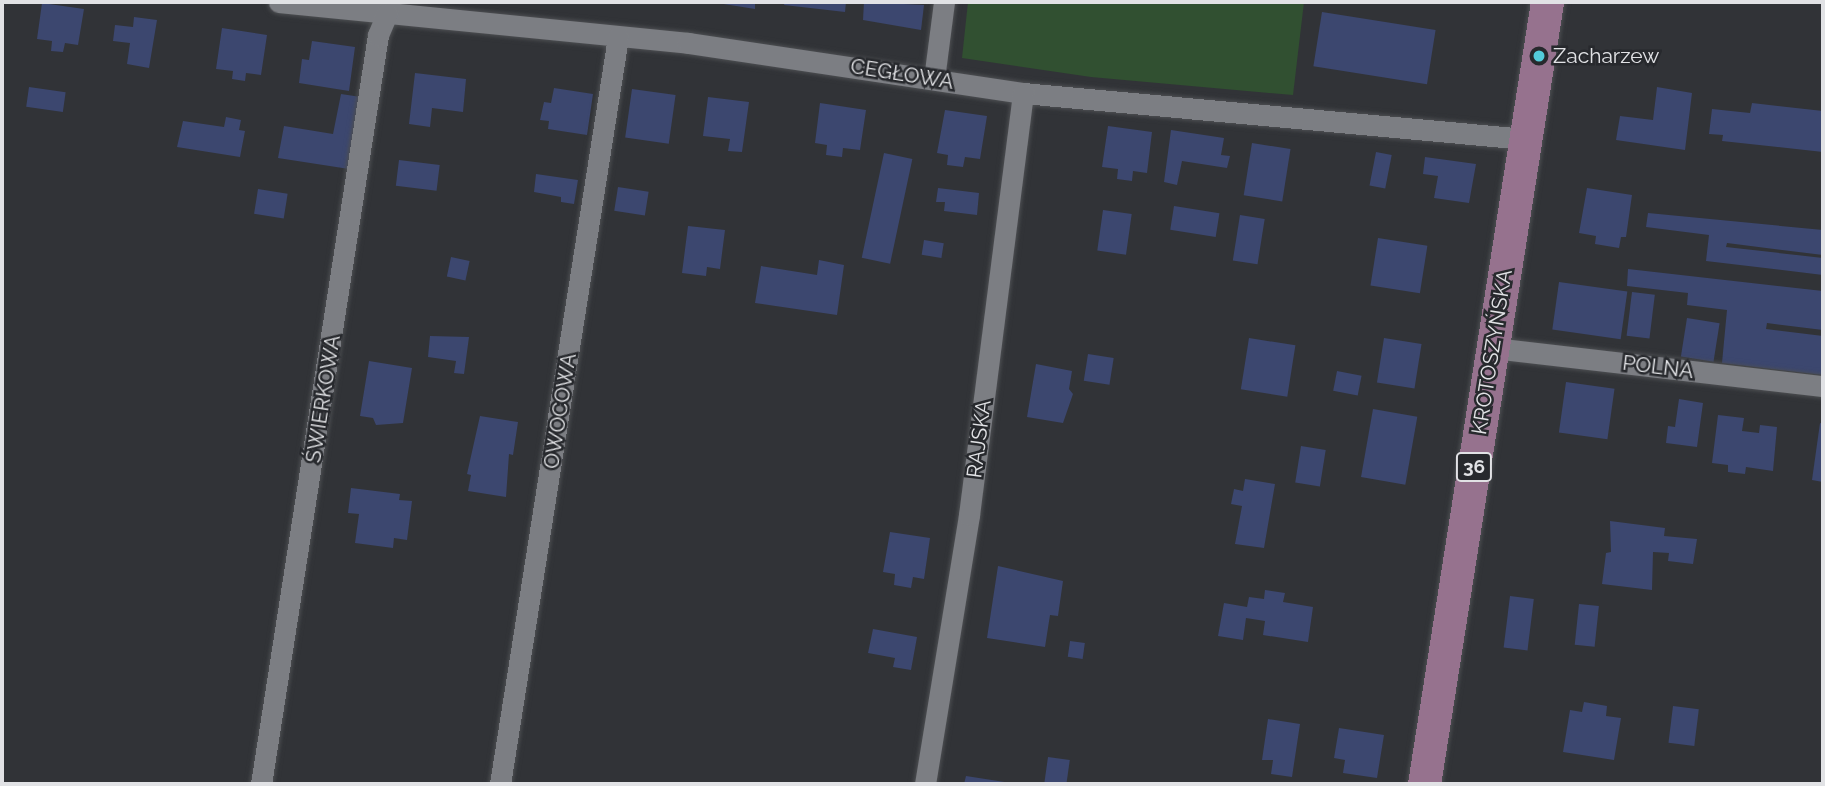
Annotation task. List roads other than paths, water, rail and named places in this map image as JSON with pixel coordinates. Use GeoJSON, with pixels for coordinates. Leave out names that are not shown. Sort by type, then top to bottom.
{"type":"FeatureCollection","features":[{"type":"Feature","properties":{"kind":"main road","name":"KROTOSZYŃSKA"},"geometry":{"type":"LineString","coordinates":[[1423,784],[1547,2]]}},
{"type":"Feature","properties":{"kind":"street","name":"CEGŁOWA"},"geometry":{"type":"LineString","coordinates":[[279,2],[688,43],[1023,93],[1526,139]]}},
{"type":"Feature","properties":{"kind":"street"},"geometry":{"type":"LineString","coordinates":[[934,79],[944,2]]}},
{"type":"Feature","properties":{"kind":"street","name":"ŚWIERKOWA"},"geometry":{"type":"LineString","coordinates":[[261,784],[378,34],[387,14]]}},
{"type":"Feature","properties":{"kind":"street","name":"OWOCOWA"},"geometry":{"type":"LineString","coordinates":[[500,784],[618,37]]}},
{"type":"Feature","properties":{"kind":"street","name":"RAJSKA"},"geometry":{"type":"LineString","coordinates":[[925,784],[969,515],[1023,93]]}},
{"type":"Feature","properties":{"kind":"street","name":"POLNA"},"geometry":{"type":"LineString","coordinates":[[1493,348],[1823,386]]}},
{"type":"Feature","properties":{"kind":"place","name":"Zacharzew"},"geometry":{"type":"Point","coordinates":[1539,56]}}]}
